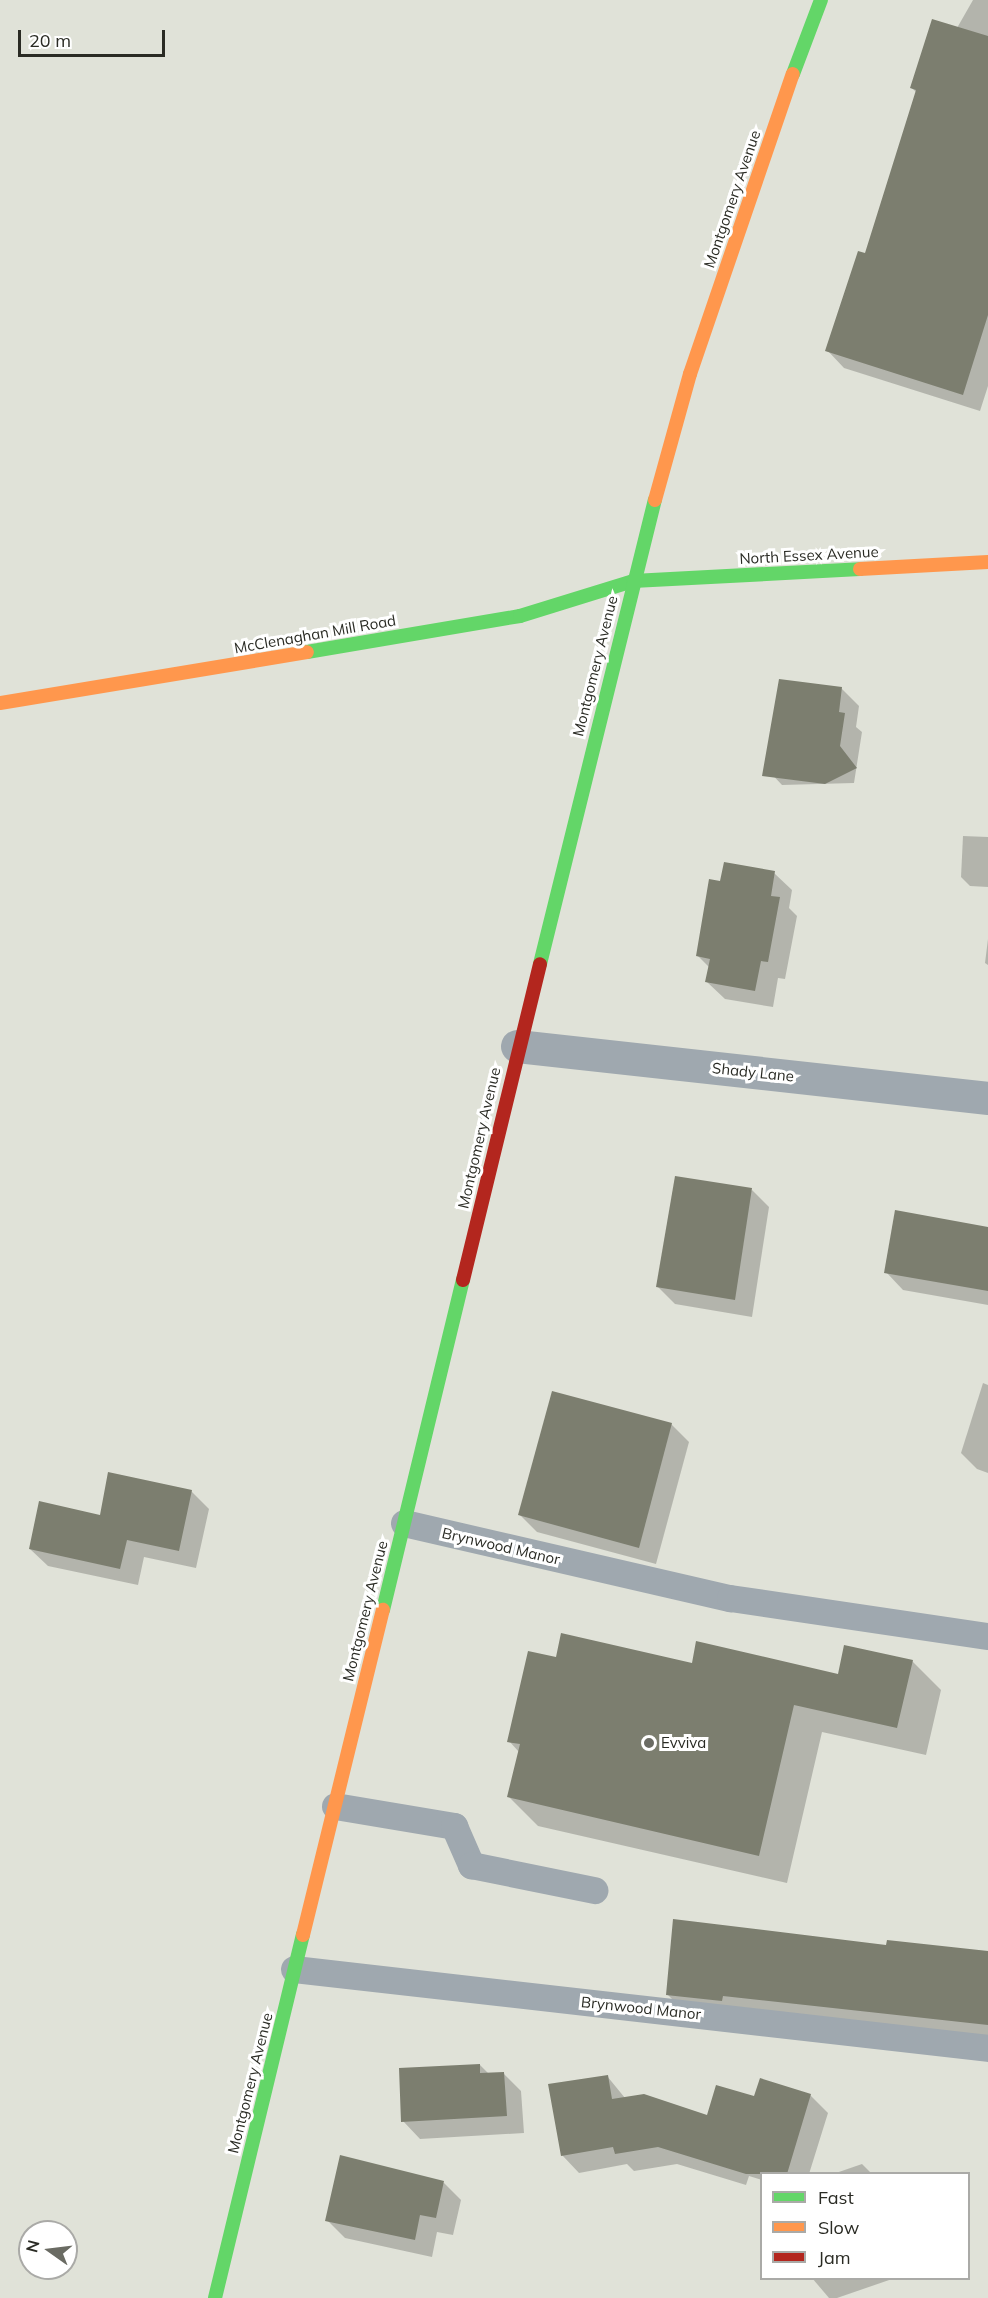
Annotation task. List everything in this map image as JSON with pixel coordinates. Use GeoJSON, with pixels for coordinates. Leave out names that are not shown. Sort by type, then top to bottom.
{"type":"FeatureCollection","features":[{"type":"Feature","properties":{"kind":"main road","name":"Montgomery Avenue"},"geometry":{"type":"LineString","coordinates":[[219,2297],[294,1969],[633,581],[690,374],[777,117],[821,0]]}},
{"type":"Feature","properties":{"kind":"main road","name":"North Essex Avenue"},"geometry":{"type":"LineString","coordinates":[[633,581],[988,562]]}},
{"type":"Feature","properties":{"kind":"main road","name":"McClenaghan Mill Road"},"geometry":{"type":"LineString","coordinates":[[0,703],[520,616],[633,581]]}},
{"type":"Feature","properties":{"kind":"street","name":"Shady Lane"},"geometry":{"type":"LineString","coordinates":[[518,1046],[988,1098]]}},
{"type":"Feature","properties":{"kind":"lane","name":"Brynwood Manor"},"geometry":{"type":"LineString","coordinates":[[404,1523],[730,1598],[988,1636]]}},
{"type":"Feature","properties":{"kind":"lane"},"geometry":{"type":"LineString","coordinates":[[335,1806],[454,1826],[471,1865],[594,1890]]}},
{"type":"Feature","properties":{"kind":"lane","name":"Brynwood Manor"},"geometry":{"type":"LineString","coordinates":[[294,1969],[988,2048]]}},
{"type":"Feature","properties":{"kind":"building"},"geometry":{"type":"Polygon","coordinates":[[[932,19],[988,36],[988,315],[963,395],[825,351],[858,251],[865,253],[916,90],[910,88],[932,19]]]}},
{"type":"Feature","properties":{"kind":"building"},"geometry":{"type":"Polygon","coordinates":[[[779,679],[842,687],[839,712],[845,713],[840,746],[857,768],[825,784],[762,776],[779,679]]]}},
{"type":"Feature","properties":{"kind":"building"},"geometry":{"type":"Polygon","coordinates":[[[724,862],[775,871],[771,896],[780,897],[768,962],[761,961],[755,991],[705,982],[710,959],[696,956],[709,879],[720,881],[724,862]]]}},
{"type":"Feature","properties":{"kind":"building"},"geometry":{"type":"Polygon","coordinates":[[[675,1176],[752,1188],[735,1300],[656,1287],[675,1176]]]}},
{"type":"Feature","properties":{"kind":"building"},"geometry":{"type":"Polygon","coordinates":[[[895,1210],[988,1227],[988,1291],[884,1273],[895,1210]]]}},
{"type":"Feature","properties":{"kind":"building"},"geometry":{"type":"Polygon","coordinates":[[[552,1391],[672,1423],[639,1548],[518,1515],[552,1391]]]}},
{"type":"Feature","properties":{"kind":"building"},"geometry":{"type":"Polygon","coordinates":[[[108,1472],[192,1490],[179,1551],[127,1540],[120,1569],[29,1549],[39,1501],[100,1515],[108,1472]]]}},
{"type":"Feature","properties":{"kind":"building","name":"Evviva"},"geometry":{"type":"Polygon","coordinates":[[[561,1633],[692,1663],[696,1641],[838,1674],[844,1645],[913,1660],[897,1728],[794,1705],[759,1856],[507,1797],[520,1744],[507,1742],[528,1651],[556,1657],[561,1633]]]}},
{"type":"Feature","properties":{"kind":"building"},"geometry":{"type":"Polygon","coordinates":[[[673,1919],[886,1945],[887,1940],[988,1951],[988,2025],[723,1996],[722,2001],[666,1995],[673,1919]]]}},
{"type":"Feature","properties":{"kind":"building"},"geometry":{"type":"Polygon","coordinates":[[[480,2064],[480,2073],[504,2072],[507,2116],[401,2122],[399,2068],[480,2064]]]}},
{"type":"Feature","properties":{"kind":"building"},"geometry":{"type":"Polygon","coordinates":[[[608,2075],[612,2099],[644,2094],[707,2115],[716,2085],[754,2096],[760,2078],[811,2094],[788,2172],[746,2174],[658,2147],[615,2154],[613,2147],[561,2156],[548,2084],[608,2075]]]}},
{"type":"Feature","properties":{"kind":"building"},"geometry":{"type":"Polygon","coordinates":[[[340,2155],[444,2181],[436,2218],[420,2215],[415,2240],[325,2221],[340,2155]]]}},
{"type":"Feature","properties":{"kind":"traffic: fast"},"geometry":{"type":"LineString","coordinates":[[793,74],[821,0]]}},
{"type":"Feature","properties":{"kind":"traffic: fast"},"geometry":{"type":"LineString","coordinates":[[540,964],[655,500]]}},
{"type":"Feature","properties":{"kind":"traffic: fast"},"geometry":{"type":"LineString","coordinates":[[307,652],[520,616],[633,581],[860,569]]}},
{"type":"Feature","properties":{"kind":"traffic: fast"},"geometry":{"type":"LineString","coordinates":[[383,1610],[463,1280]]}},
{"type":"Feature","properties":{"kind":"traffic: fast"},"geometry":{"type":"LineString","coordinates":[[215,2298],[303,1935]]}},
{"type":"Feature","properties":{"kind":"traffic: slow"},"geometry":{"type":"LineString","coordinates":[[655,500],[690,374],[793,74]]}},
{"type":"Feature","properties":{"kind":"traffic: slow"},"geometry":{"type":"LineString","coordinates":[[860,569],[988,562]]}},
{"type":"Feature","properties":{"kind":"traffic: slow"},"geometry":{"type":"LineString","coordinates":[[0,703],[307,652]]}},
{"type":"Feature","properties":{"kind":"traffic: slow"},"geometry":{"type":"LineString","coordinates":[[303,1935],[383,1610]]}},
{"type":"Feature","properties":{"kind":"traffic: jam"},"geometry":{"type":"LineString","coordinates":[[463,1280],[540,964]]}},
{"type":"Feature","properties":{"kind":"place","name":"Evviva"},"geometry":{"type":"Point","coordinates":[649,1743]}}]}
